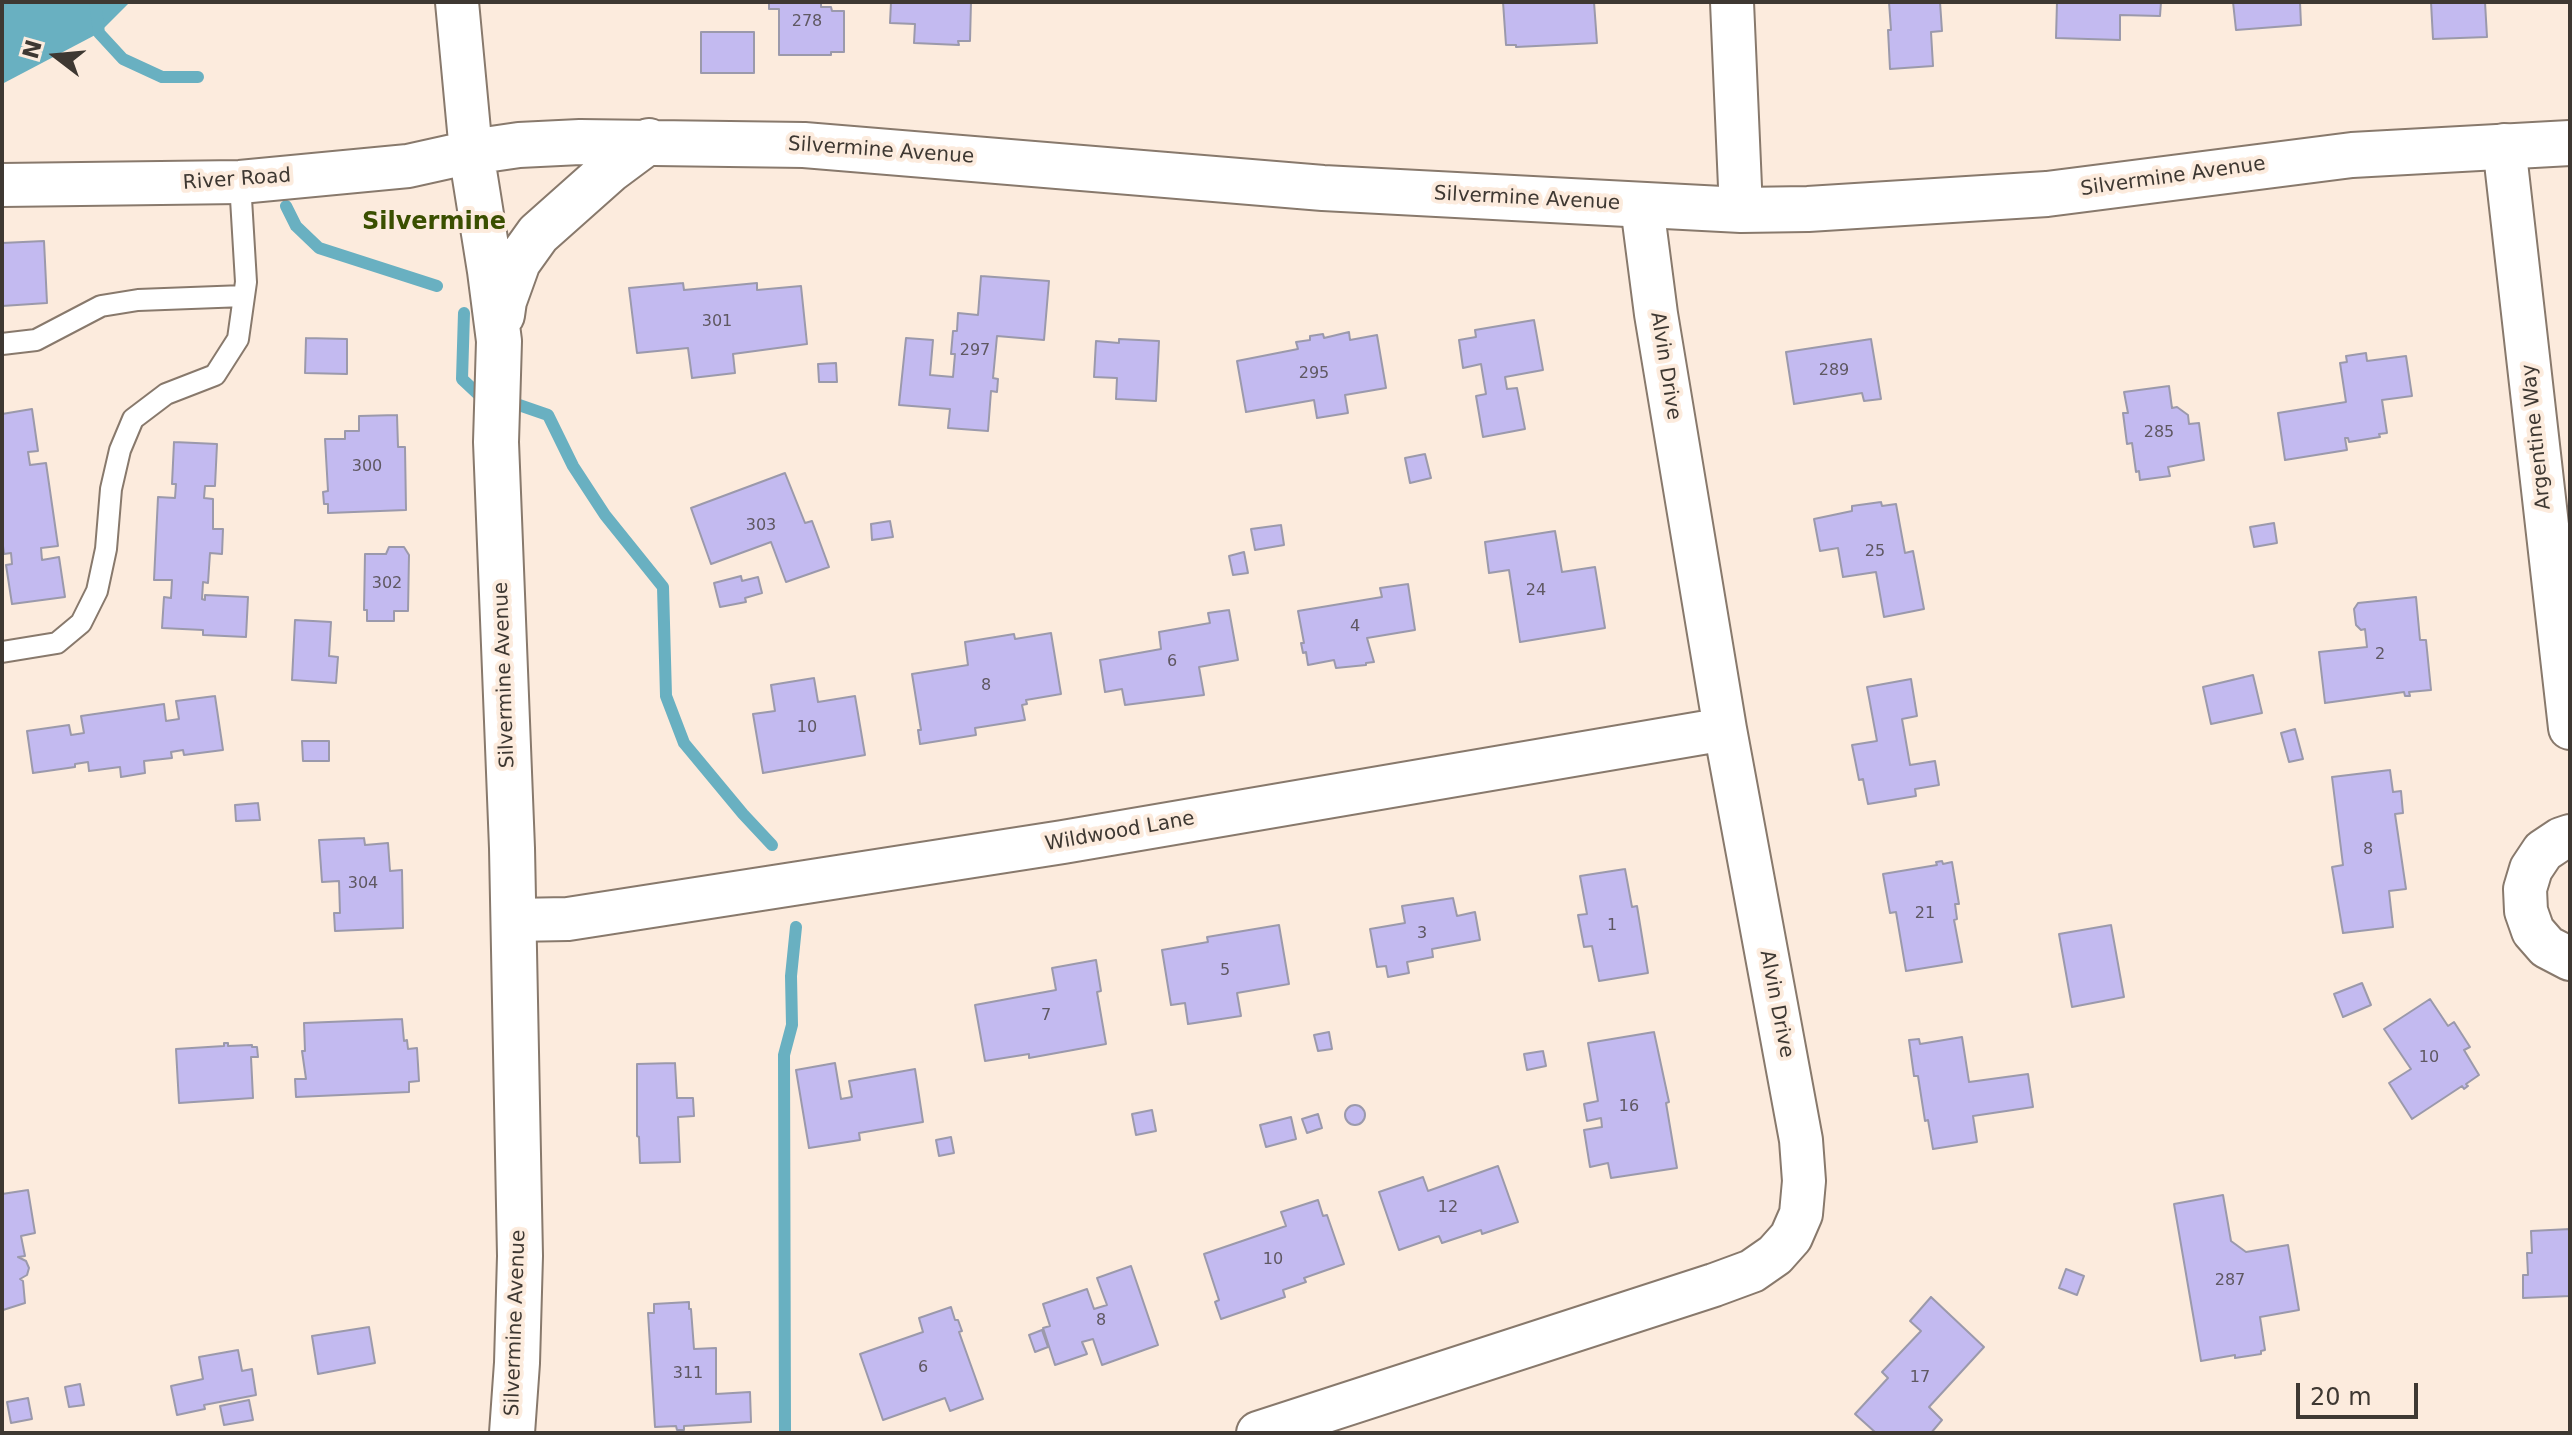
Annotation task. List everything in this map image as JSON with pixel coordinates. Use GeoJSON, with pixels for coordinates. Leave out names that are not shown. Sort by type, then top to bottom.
{"type":"FeatureCollection","features":[{"type":"Feature","properties":{"kind":"street"},"geometry":{"type":"LineString","coordinates":[[457,2],[471,152]]}},
{"type":"Feature","properties":{"kind":"street"},"geometry":{"type":"LineString","coordinates":[[1732,2],[1741,210]]}},
{"type":"Feature","properties":{"kind":"street"},"geometry":{"type":"LineString","coordinates":[[499,341],[504,301],[518,262],[538,234],[610,170],[649,141]]}},
{"type":"Feature","properties":{"kind":"street","name":"Silvermine Avenue"},"geometry":{"type":"LineString","coordinates":[[512,1433],[521,1295],[517,1025],[496,453],[499,341],[471,152],[519,145],[649,141],[804,145],[1235,181],[1741,210],[2047,194],[2352,155],[2570,143]]}},
{"type":"Feature","properties":{"kind":"street","name":"Argentine Way"},"geometry":{"type":"LineString","coordinates":[[2504,145],[2570,728]]}},
{"type":"Feature","properties":{"kind":"street","name":"River Road"},"geometry":{"type":"LineString","coordinates":[[2,185],[240,182],[408,166],[471,152]]}},
{"type":"Feature","properties":{"kind":"street","name":"Alvin Drive"},"geometry":{"type":"LineString","coordinates":[[1258,1433],[1752,1271],[1775,1255],[1791,1237],[1801,1214],[1804,1181],[1801,1140],[1725,729],[1656,314],[1642,206]]}},
{"type":"Feature","properties":{"kind":"street","name":"Wildwood Lane"},"geometry":{"type":"LineString","coordinates":[[513,920],[568,919],[1032,847],[1725,729]]}},
{"type":"Feature","properties":{"kind":"street"},"geometry":{"type":"LineString","coordinates":[[2570,836],[2543,851],[2531,869],[2525,889],[2526,911],[2533,931],[2547,947],[2570,959]]}},
{"type":"Feature","properties":{"kind":"lane"},"geometry":{"type":"LineString","coordinates":[[2,652],[57,643],[81,623],[97,591],[106,549],[111,489],[120,450],[133,419],[166,394],[215,375],[238,339],[246,282],[240,182]]}},
{"type":"Feature","properties":{"kind":"lane"},"geometry":{"type":"LineString","coordinates":[[2,344],[36,340],[101,306],[138,300],[244,296]]}},
{"type":"Feature","properties":{"kind":"water"},"geometry":{"type":"Polygon","coordinates":[[[2,2],[130,2],[99,33],[2,84],[2,2]]]}},
{"type":"Feature","properties":{"kind":"building"},"geometry":{"type":"Polygon","coordinates":[[[769,2],[821,2],[821,7],[844,11],[844,52],[779,55],[779,9],[769,9],[769,2]]]}},
{"type":"Feature","properties":{"kind":"building"},"geometry":{"type":"Polygon","coordinates":[[[891,2],[971,2],[970,41],[958,41],[959,45],[914,43],[915,24],[890,23],[891,2]]]}},
{"type":"Feature","properties":{"kind":"building"},"geometry":{"type":"Polygon","coordinates":[[[1503,2],[1594,2],[1597,43],[1506,45],[1503,2]]]}},
{"type":"Feature","properties":{"kind":"building"},"geometry":{"type":"Polygon","coordinates":[[[1889,2],[1940,2],[1942,31],[1931,32],[1933,66],[1890,69],[1889,2]]]}},
{"type":"Feature","properties":{"kind":"building"},"geometry":{"type":"Polygon","coordinates":[[[2057,2],[2161,2],[2160,16],[2120,15],[2120,40],[2056,38],[2057,2]]]}},
{"type":"Feature","properties":{"kind":"building"},"geometry":{"type":"Polygon","coordinates":[[[2233,2],[2300,2],[2301,25],[2236,30],[2233,2]]]}},
{"type":"Feature","properties":{"kind":"building"},"geometry":{"type":"Polygon","coordinates":[[[2431,2],[2485,2],[2487,37],[2433,39],[2431,2]]]}},
{"type":"Feature","properties":{"kind":"building"},"geometry":{"type":"Polygon","coordinates":[[[701,32],[754,32],[754,73],[701,73],[701,32]]]}},
{"type":"Feature","properties":{"kind":"building"},"geometry":{"type":"Polygon","coordinates":[[[44,241],[47,303],[2,306],[2,243],[44,241]]]}},
{"type":"Feature","properties":{"kind":"building"},"geometry":{"type":"Polygon","coordinates":[[[981,276],[1049,281],[1044,340],[997,336],[993,378],[998,379],[997,392],[991,391],[988,431],[948,428],[950,409],[899,405],[906,338],[933,340],[930,375],[953,377],[953,331],[957,331],[958,313],[978,315],[981,276]]]}},
{"type":"Feature","properties":{"kind":"building"},"geometry":{"type":"Polygon","coordinates":[[[683,283],[684,290],[757,283],[757,290],[801,286],[807,344],[733,354],[735,373],[692,378],[688,348],[637,353],[629,288],[683,283]]]}},
{"type":"Feature","properties":{"kind":"building"},"geometry":{"type":"Polygon","coordinates":[[[1534,320],[1543,370],[1505,377],[1507,389],[1517,388],[1525,429],[1483,437],[1476,396],[1486,394],[1481,364],[1463,368],[1459,340],[1476,337],[1475,330],[1534,320]]]}},
{"type":"Feature","properties":{"kind":"building"},"geometry":{"type":"Polygon","coordinates":[[[1349,332],[1350,340],[1377,335],[1386,388],[1345,395],[1348,413],[1317,418],[1314,400],[1246,412],[1237,361],[1298,349],[1296,342],[1310,340],[1310,336],[1323,334],[1324,338],[1349,332]]]}},
{"type":"Feature","properties":{"kind":"building"},"geometry":{"type":"Polygon","coordinates":[[[306,338],[347,339],[347,374],[305,373],[306,338]]]}},
{"type":"Feature","properties":{"kind":"building"},"geometry":{"type":"Polygon","coordinates":[[[1119,339],[1159,341],[1156,401],[1116,399],[1117,378],[1094,377],[1096,341],[1119,343],[1119,339]]]}},
{"type":"Feature","properties":{"kind":"building"},"geometry":{"type":"Polygon","coordinates":[[[1871,339],[1881,399],[1864,401],[1862,393],[1794,404],[1786,352],[1871,339]]]}},
{"type":"Feature","properties":{"kind":"building"},"geometry":{"type":"Polygon","coordinates":[[[2366,353],[2367,361],[2406,356],[2412,396],[2382,400],[2387,433],[2349,442],[2345,438],[2347,450],[2285,460],[2278,413],[2346,402],[2340,363],[2347,362],[2346,356],[2366,353]]]}},
{"type":"Feature","properties":{"kind":"building"},"geometry":{"type":"Polygon","coordinates":[[[836,363],[837,382],[819,382],[818,364],[836,363]]]}},
{"type":"Feature","properties":{"kind":"building"},"geometry":{"type":"Polygon","coordinates":[[[2169,386],[2172,408],[2177,407],[2188,415],[2189,424],[2199,423],[2204,460],[2168,467],[2170,476],[2140,480],[2132,443],[2127,444],[2123,413],[2128,413],[2124,392],[2169,386]]]}},
{"type":"Feature","properties":{"kind":"building"},"geometry":{"type":"Polygon","coordinates":[[[32,409],[38,451],[28,452],[30,465],[46,463],[58,546],[41,548],[42,560],[59,557],[65,597],[12,604],[6,565],[12,564],[11,553],[4,554],[2,538],[2,414],[32,409]]]}},
{"type":"Feature","properties":{"kind":"building"},"geometry":{"type":"Polygon","coordinates":[[[397,415],[398,447],[405,447],[406,510],[328,513],[323,492],[328,491],[325,439],[345,439],[345,431],[359,431],[359,416],[397,415]]]}},
{"type":"Feature","properties":{"kind":"building"},"geometry":{"type":"Polygon","coordinates":[[[174,442],[217,444],[215,486],[205,486],[204,498],[213,499],[213,529],[223,529],[222,554],[210,553],[208,583],[203,582],[202,599],[205,600],[205,595],[248,597],[246,637],[203,635],[203,630],[162,628],[164,597],[171,598],[172,580],[154,580],[158,497],[175,498],[176,484],[172,484],[174,442]]]}},
{"type":"Feature","properties":{"kind":"building"},"geometry":{"type":"Polygon","coordinates":[[[1425,454],[1431,478],[1410,483],[1405,458],[1425,454]]]}},
{"type":"Feature","properties":{"kind":"building"},"geometry":{"type":"Polygon","coordinates":[[[785,473],[805,523],[812,521],[829,567],[786,582],[771,542],[711,564],[691,508],[785,473]]]}},
{"type":"Feature","properties":{"kind":"building"},"geometry":{"type":"Polygon","coordinates":[[[1881,502],[1882,506],[1896,504],[1905,553],[1913,551],[1924,609],[1884,617],[1876,572],[1843,577],[1838,548],[1820,551],[1814,519],[1852,511],[1852,506],[1881,502]]]}},
{"type":"Feature","properties":{"kind":"building"},"geometry":{"type":"Polygon","coordinates":[[[890,521],[893,537],[872,540],[871,524],[890,521]]]}},
{"type":"Feature","properties":{"kind":"building"},"geometry":{"type":"Polygon","coordinates":[[[2274,523],[2277,543],[2254,547],[2250,527],[2274,523]]]}},
{"type":"Feature","properties":{"kind":"building"},"geometry":{"type":"Polygon","coordinates":[[[1281,525],[1284,545],[1255,550],[1251,529],[1281,525]]]}},
{"type":"Feature","properties":{"kind":"building"},"geometry":{"type":"Polygon","coordinates":[[[1555,531],[1562,572],[1595,567],[1605,628],[1520,642],[1509,570],[1489,573],[1485,542],[1555,531]]]}},
{"type":"Feature","properties":{"kind":"building"},"geometry":{"type":"Polygon","coordinates":[[[389,547],[404,547],[409,555],[408,611],[394,611],[394,621],[367,621],[367,610],[364,610],[365,554],[386,554],[389,547]]]}},
{"type":"Feature","properties":{"kind":"building"},"geometry":{"type":"Polygon","coordinates":[[[1244,552],[1248,573],[1233,575],[1229,556],[1244,552]]]}},
{"type":"Feature","properties":{"kind":"building"},"geometry":{"type":"Polygon","coordinates":[[[741,576],[742,581],[758,577],[762,593],[745,598],[746,602],[720,607],[714,583],[741,576]]]}},
{"type":"Feature","properties":{"kind":"building"},"geometry":{"type":"Polygon","coordinates":[[[1408,584],[1415,630],[1367,638],[1374,662],[1366,665],[1336,668],[1334,660],[1308,665],[1301,643],[1304,643],[1298,611],[1382,597],[1380,588],[1408,584]]]}},
{"type":"Feature","properties":{"kind":"building"},"geometry":{"type":"Polygon","coordinates":[[[2416,597],[2420,640],[2426,640],[2431,690],[2409,692],[2410,696],[2405,696],[2404,692],[2325,703],[2319,652],[2367,647],[2365,629],[2361,630],[2356,625],[2354,609],[2358,603],[2416,597]]]}},
{"type":"Feature","properties":{"kind":"building"},"geometry":{"type":"Polygon","coordinates":[[[1229,610],[1238,660],[1199,667],[1204,695],[1125,705],[1122,689],[1105,692],[1100,660],[1161,649],[1159,632],[1210,623],[1208,613],[1229,610]]]}},
{"type":"Feature","properties":{"kind":"building"},"geometry":{"type":"Polygon","coordinates":[[[295,620],[331,622],[329,656],[338,657],[336,683],[292,680],[295,620]]]}},
{"type":"Feature","properties":{"kind":"building"},"geometry":{"type":"Polygon","coordinates":[[[1051,633],[1061,694],[1026,700],[1027,704],[1022,705],[1025,720],[975,728],[976,735],[920,744],[918,730],[921,730],[912,674],[968,665],[965,642],[1014,634],[1015,639],[1051,633]]]}},
{"type":"Feature","properties":{"kind":"building"},"geometry":{"type":"Polygon","coordinates":[[[2253,675],[2262,713],[2211,724],[2203,687],[2253,675]]]}},
{"type":"Feature","properties":{"kind":"building"},"geometry":{"type":"Polygon","coordinates":[[[814,678],[818,702],[855,696],[865,755],[763,773],[753,714],[775,711],[771,685],[814,678]]]}},
{"type":"Feature","properties":{"kind":"building"},"geometry":{"type":"Polygon","coordinates":[[[1911,679],[1917,716],[1902,719],[1910,765],[1935,761],[1939,785],[1915,789],[1916,796],[1868,804],[1863,779],[1859,780],[1852,745],[1877,741],[1867,687],[1911,679]]]}},
{"type":"Feature","properties":{"kind":"building"},"geometry":{"type":"Polygon","coordinates":[[[215,696],[223,750],[184,755],[183,750],[171,752],[172,758],[144,761],[145,773],[121,777],[120,767],[89,771],[88,762],[33,773],[27,731],[69,725],[71,735],[84,733],[81,716],[164,704],[166,721],[179,719],[176,701],[215,696]]]}},
{"type":"Feature","properties":{"kind":"building"},"geometry":{"type":"Polygon","coordinates":[[[2295,729],[2303,759],[2289,762],[2281,733],[2295,729]]]}},
{"type":"Feature","properties":{"kind":"building"},"geometry":{"type":"Polygon","coordinates":[[[302,741],[329,741],[329,761],[303,761],[302,741]]]}},
{"type":"Feature","properties":{"kind":"building"},"geometry":{"type":"Polygon","coordinates":[[[2390,770],[2393,792],[2401,791],[2403,813],[2395,814],[2406,889],[2389,891],[2393,927],[2343,933],[2332,867],[2343,865],[2332,777],[2390,770]]]}},
{"type":"Feature","properties":{"kind":"building"},"geometry":{"type":"Polygon","coordinates":[[[258,803],[260,820],[236,821],[235,805],[258,803]]]}},
{"type":"Feature","properties":{"kind":"building"},"geometry":{"type":"Polygon","coordinates":[[[364,838],[365,845],[388,843],[390,871],[402,870],[403,928],[335,931],[334,913],[340,913],[339,881],[322,882],[319,840],[364,838]]]}},
{"type":"Feature","properties":{"kind":"building"},"geometry":{"type":"Polygon","coordinates":[[[1942,861],[1943,864],[1952,862],[1959,904],[1955,904],[1957,919],[1954,920],[1962,962],[1906,971],[1896,912],[1890,913],[1883,874],[1937,865],[1936,862],[1942,861]]]}},
{"type":"Feature","properties":{"kind":"building"},"geometry":{"type":"Polygon","coordinates":[[[1625,869],[1632,907],[1637,906],[1648,973],[1599,981],[1592,946],[1584,947],[1578,915],[1587,914],[1580,876],[1625,869]]]}},
{"type":"Feature","properties":{"kind":"building"},"geometry":{"type":"Polygon","coordinates":[[[1453,898],[1457,916],[1475,912],[1480,940],[1432,949],[1433,957],[1407,962],[1409,973],[1388,977],[1386,966],[1377,967],[1370,929],[1405,923],[1402,906],[1453,898]]]}},
{"type":"Feature","properties":{"kind":"building"},"geometry":{"type":"Polygon","coordinates":[[[1279,925],[1289,984],[1237,993],[1241,1016],[1188,1024],[1185,1003],[1171,1005],[1162,950],[1208,942],[1207,937],[1279,925]]]}},
{"type":"Feature","properties":{"kind":"building"},"geometry":{"type":"Polygon","coordinates":[[[2111,925],[2124,997],[2072,1007],[2059,934],[2111,925]]]}},
{"type":"Feature","properties":{"kind":"building"},"geometry":{"type":"Polygon","coordinates":[[[1096,960],[1101,991],[1097,992],[1106,1044],[1029,1058],[1029,1054],[985,1061],[975,1005],[1056,990],[1052,968],[1096,960]]]}},
{"type":"Feature","properties":{"kind":"building"},"geometry":{"type":"Polygon","coordinates":[[[2362,983],[2371,1005],[2343,1017],[2334,994],[2362,983]]]}},
{"type":"Feature","properties":{"kind":"building"},"geometry":{"type":"Polygon","coordinates":[[[2430,999],[2448,1026],[2454,1022],[2470,1047],[2464,1050],[2479,1075],[2464,1089],[2462,1086],[2412,1119],[2389,1083],[2411,1069],[2384,1029],[2430,999]]]}},
{"type":"Feature","properties":{"kind":"building"},"geometry":{"type":"Polygon","coordinates":[[[402,1019],[408,1049],[417,1048],[419,1081],[409,1082],[409,1092],[296,1097],[295,1079],[306,1079],[302,1051],[305,1051],[304,1023],[402,1019]]]}},
{"type":"Feature","properties":{"kind":"building"},"geometry":{"type":"Polygon","coordinates":[[[1329,1032],[1332,1049],[1318,1051],[1314,1035],[1329,1032]]]}},
{"type":"Feature","properties":{"kind":"building"},"geometry":{"type":"Polygon","coordinates":[[[1654,1032],[1669,1102],[1666,1103],[1677,1168],[1611,1178],[1608,1163],[1590,1167],[1584,1130],[1602,1127],[1601,1118],[1587,1121],[1584,1104],[1598,1101],[1588,1043],[1654,1032]]]}},
{"type":"Feature","properties":{"kind":"building"},"geometry":{"type":"Polygon","coordinates":[[[1962,1037],[1969,1082],[2028,1074],[2033,1107],[1973,1116],[1977,1142],[1933,1149],[1918,1076],[1914,1076],[1909,1040],[1919,1039],[1920,1044],[1962,1037]]]}},
{"type":"Feature","properties":{"kind":"building"},"geometry":{"type":"Polygon","coordinates":[[[224,1043],[228,1046],[257,1047],[258,1057],[251,1057],[253,1098],[179,1103],[176,1049],[224,1046],[224,1043]]]}},
{"type":"Feature","properties":{"kind":"building"},"geometry":{"type":"Polygon","coordinates":[[[1543,1051],[1546,1066],[1527,1070],[1524,1054],[1543,1051]]]}},
{"type":"Feature","properties":{"kind":"building"},"geometry":{"type":"Polygon","coordinates":[[[675,1063],[677,1098],[693,1098],[694,1116],[678,1117],[680,1162],[640,1163],[637,1064],[675,1063]]]}},
{"type":"Feature","properties":{"kind":"building"},"geometry":{"type":"Polygon","coordinates":[[[835,1063],[841,1099],[852,1097],[849,1081],[915,1069],[923,1122],[859,1133],[860,1140],[809,1148],[796,1070],[835,1063]]]}},
{"type":"Feature","properties":{"kind":"building"},"geometry":{"type":"Polygon","coordinates":[[[1355,1105],[1362,1108],[1365,1115],[1362,1122],[1355,1125],[1348,1122],[1345,1115],[1348,1108],[1355,1105]]]}},
{"type":"Feature","properties":{"kind":"building"},"geometry":{"type":"Polygon","coordinates":[[[1152,1110],[1156,1131],[1136,1135],[1132,1114],[1152,1110]]]}},
{"type":"Feature","properties":{"kind":"building"},"geometry":{"type":"Polygon","coordinates":[[[1318,1114],[1322,1128],[1307,1133],[1302,1119],[1318,1114]]]}},
{"type":"Feature","properties":{"kind":"building"},"geometry":{"type":"Polygon","coordinates":[[[1291,1117],[1296,1139],[1266,1147],[1260,1125],[1291,1117]]]}},
{"type":"Feature","properties":{"kind":"building"},"geometry":{"type":"Polygon","coordinates":[[[951,1137],[954,1153],[939,1156],[936,1140],[951,1137]]]}},
{"type":"Feature","properties":{"kind":"building"},"geometry":{"type":"Polygon","coordinates":[[[1498,1166],[1518,1222],[1442,1243],[1439,1236],[1399,1250],[1379,1192],[1423,1177],[1428,1191],[1498,1166]]]}},
{"type":"Feature","properties":{"kind":"building"},"geometry":{"type":"Polygon","coordinates":[[[28,1190],[35,1233],[21,1236],[25,1256],[18,1257],[26,1261],[29,1268],[27,1275],[20,1279],[23,1281],[25,1303],[3,1310],[2,1194],[28,1190]]]}},
{"type":"Feature","properties":{"kind":"building"},"geometry":{"type":"Polygon","coordinates":[[[2223,1195],[2231,1241],[2246,1252],[2288,1245],[2299,1310],[2260,1317],[2265,1350],[2261,1354],[2201,1361],[2174,1204],[2223,1195]]]}},
{"type":"Feature","properties":{"kind":"building"},"geometry":{"type":"Polygon","coordinates":[[[1318,1200],[1323,1216],[1327,1215],[1344,1264],[1304,1278],[1306,1282],[1283,1290],[1285,1297],[1221,1319],[1215,1302],[1219,1300],[1204,1254],[1286,1226],[1281,1212],[1318,1200]]]}},
{"type":"Feature","properties":{"kind":"building"},"geometry":{"type":"Polygon","coordinates":[[[2570,1229],[2570,1296],[2523,1298],[2523,1275],[2528,1275],[2527,1253],[2532,1253],[2531,1231],[2570,1229]]]}},
{"type":"Feature","properties":{"kind":"building"},"geometry":{"type":"Polygon","coordinates":[[[1131,1266],[1158,1345],[1102,1365],[1093,1339],[1082,1342],[1087,1354],[1055,1365],[1043,1328],[1050,1326],[1043,1304],[1087,1289],[1094,1309],[1107,1305],[1097,1278],[1131,1266]]]}},
{"type":"Feature","properties":{"kind":"building"},"geometry":{"type":"Polygon","coordinates":[[[2066,1269],[2084,1276],[2077,1295],[2059,1288],[2066,1269]]]}},
{"type":"Feature","properties":{"kind":"building"},"geometry":{"type":"Polygon","coordinates":[[[1931,1297],[1984,1347],[1929,1407],[1942,1420],[1931,1433],[1876,1433],[1855,1414],[1888,1378],[1882,1372],[1921,1331],[1910,1321],[1931,1297]]]}},
{"type":"Feature","properties":{"kind":"building"},"geometry":{"type":"Polygon","coordinates":[[[689,1302],[694,1349],[716,1348],[716,1394],[750,1392],[751,1422],[684,1426],[684,1430],[677,1430],[676,1426],[655,1427],[648,1313],[654,1313],[654,1304],[689,1302]]]}},
{"type":"Feature","properties":{"kind":"building"},"geometry":{"type":"Polygon","coordinates":[[[951,1307],[962,1331],[959,1332],[983,1399],[950,1411],[945,1398],[883,1420],[860,1354],[923,1332],[919,1318],[951,1307]]]}},
{"type":"Feature","properties":{"kind":"building"},"geometry":{"type":"Polygon","coordinates":[[[369,1327],[375,1363],[318,1374],[312,1336],[369,1327]]]}},
{"type":"Feature","properties":{"kind":"building"},"geometry":{"type":"Polygon","coordinates":[[[1042,1330],[1048,1347],[1035,1352],[1029,1335],[1042,1330]]]}},
{"type":"Feature","properties":{"kind":"building"},"geometry":{"type":"Polygon","coordinates":[[[238,1350],[242,1371],[252,1369],[256,1395],[204,1405],[205,1409],[177,1415],[171,1386],[203,1379],[199,1357],[238,1350]]]}},
{"type":"Feature","properties":{"kind":"building"},"geometry":{"type":"Polygon","coordinates":[[[80,1384],[84,1405],[69,1407],[65,1387],[80,1384]]]}},
{"type":"Feature","properties":{"kind":"building"},"geometry":{"type":"Polygon","coordinates":[[[28,1398],[32,1419],[11,1423],[7,1402],[28,1398]]]}},
{"type":"Feature","properties":{"kind":"building"},"geometry":{"type":"Polygon","coordinates":[[[249,1400],[253,1420],[224,1425],[220,1406],[249,1400]]]}},
{"type":"Feature","properties":{"kind":"waterway"},"geometry":{"type":"LineString","coordinates":[[95,2],[99,33],[123,59],[162,77],[198,77]]}},
{"type":"Feature","properties":{"kind":"waterway"},"geometry":{"type":"LineString","coordinates":[[286,206],[296,226],[319,248],[437,286]]}},
{"type":"Feature","properties":{"kind":"waterway"},"geometry":{"type":"LineString","coordinates":[[464,313],[462,379],[478,394]]}},
{"type":"Feature","properties":{"kind":"waterway"},"geometry":{"type":"LineString","coordinates":[[519,405],[548,415],[573,466],[605,515],[663,587],[666,696],[684,743],[772,845]]}},
{"type":"Feature","properties":{"kind":"waterway"},"geometry":{"type":"LineString","coordinates":[[785,1433],[784,1055],[792,1025],[791,976],[796,927]]}},
{"type":"Feature","properties":{"kind":"district","name":"Silvermine"},"geometry":{"type":"Point","coordinates":[434,223]}}]}
